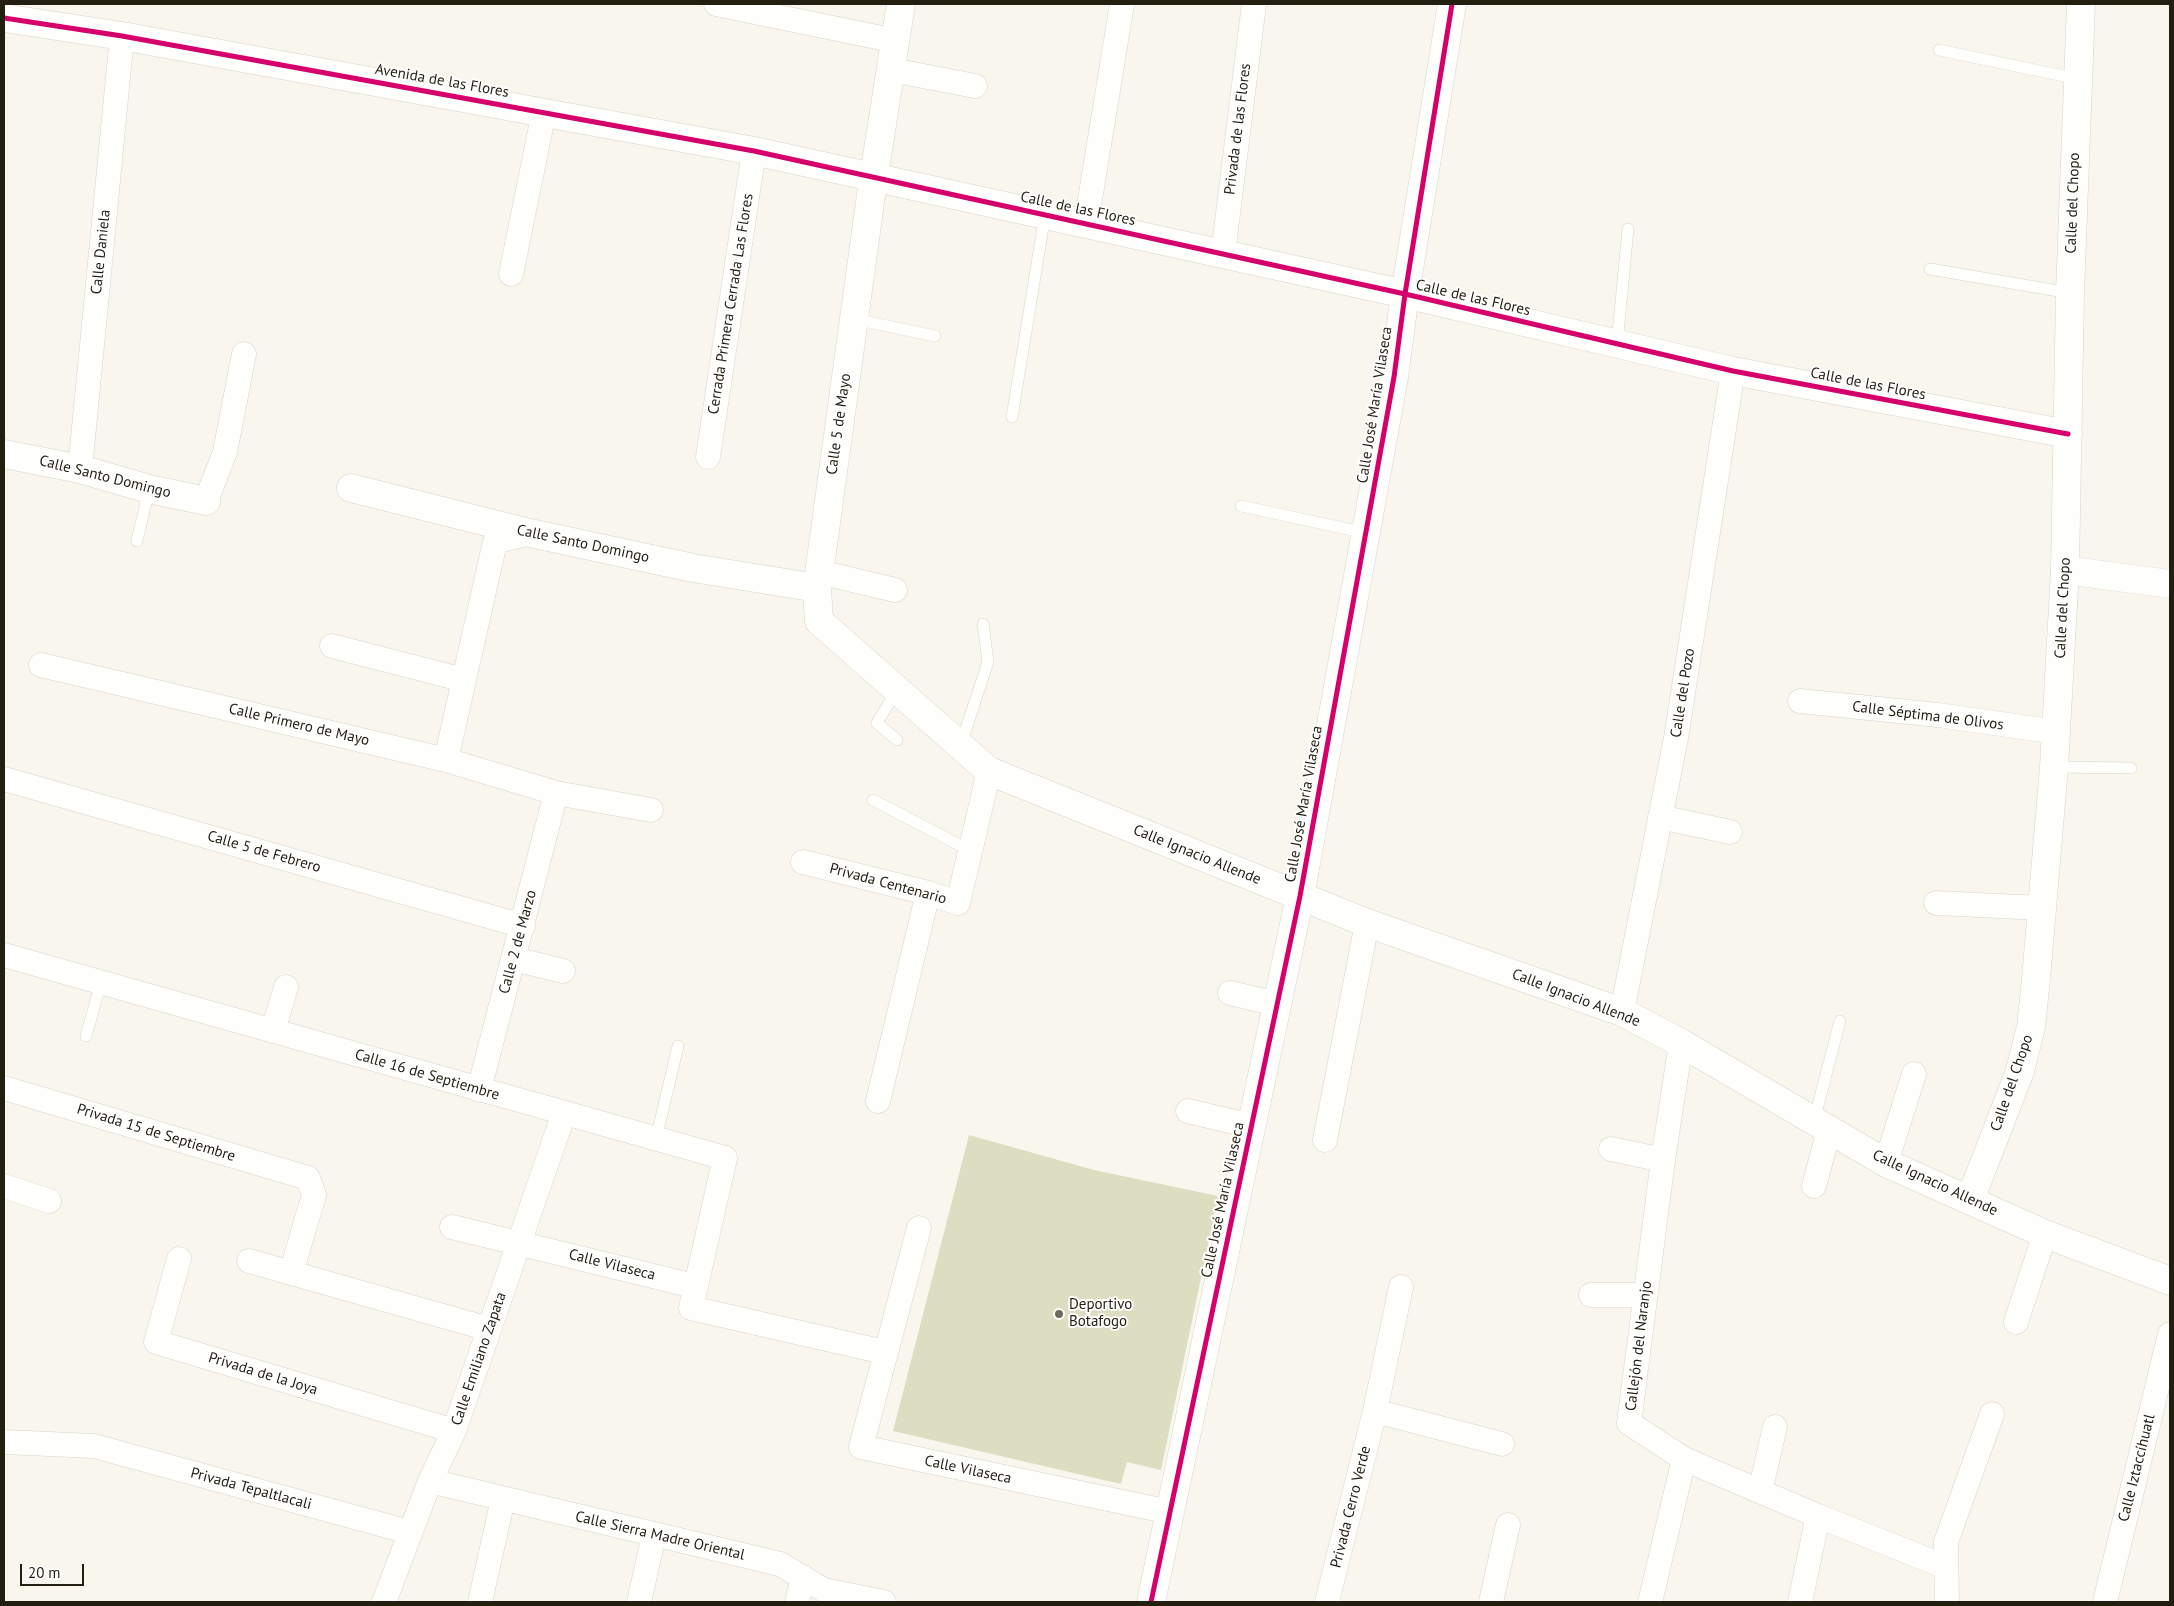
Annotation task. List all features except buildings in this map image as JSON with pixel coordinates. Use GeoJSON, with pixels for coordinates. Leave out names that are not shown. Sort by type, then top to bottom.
{"type":"FeatureCollection","features":[{"type":"Feature","properties":{"kind":"street"},"geometry":{"type":"LineString","coordinates":[[716,4],[896,41]]}},
{"type":"Feature","properties":{"kind":"street","name":"Calle 5 de Mayo"},"geometry":{"type":"LineString","coordinates":[[901,4],[854,319],[818,580],[819,621],[989,771]]}},
{"type":"Feature","properties":{"kind":"street"},"geometry":{"type":"LineString","coordinates":[[1086,224],[1122,4]]}},
{"type":"Feature","properties":{"kind":"street","name":"Privada de las Flores"},"geometry":{"type":"LineString","coordinates":[[1223,254],[1254,4]]}},
{"type":"Feature","properties":{"kind":"street","name":"Calle José María Vilaseca"},"geometry":{"type":"LineString","coordinates":[[1151,1602],[1300,896],[1394,377],[1405,294],[1452,4]]}},
{"type":"Feature","properties":{"kind":"street","name":"Calle del Chopo"},"geometry":{"type":"LineString","coordinates":[[1970,1200],[2020,1071],[2031,1027],[2057,732],[2065,570],[2070,293],[2081,4]]}},
{"type":"Feature","properties":{"kind":"street","name":"Avenida de las Flores"},"geometry":{"type":"LineString","coordinates":[[4,18],[122,36],[544,112],[754,151],[875,177]]}},
{"type":"Feature","properties":{"kind":"street","name":"Calle Daniela"},"geometry":{"type":"LineString","coordinates":[[80,469],[122,36]]}},
{"type":"Feature","properties":{"kind":"street"},"geometry":{"type":"LineString","coordinates":[[892,70],[975,86]]}},
{"type":"Feature","properties":{"kind":"street"},"geometry":{"type":"LineString","coordinates":[[510,274],[544,112]]}},
{"type":"Feature","properties":{"kind":"street","name":"Cerrada Primera Cerrada Las Flores"},"geometry":{"type":"LineString","coordinates":[[708,457],[754,151]]}},
{"type":"Feature","properties":{"kind":"street","name":"Calle de las Flores"},"geometry":{"type":"LineString","coordinates":[[875,177],[1405,294],[1733,371],[2068,434]]}},
{"type":"Feature","properties":{"kind":"street"},"geometry":{"type":"LineString","coordinates":[[206,501],[225,452],[244,354]]}},
{"type":"Feature","properties":{"kind":"street","name":"Calle del Pozo"},"geometry":{"type":"LineString","coordinates":[[1622,1012],[1677,728],[1733,371]]}},
{"type":"Feature","properties":{"kind":"street","name":"Calle Santo Domingo"},"geometry":{"type":"LineString","coordinates":[[4,454],[80,469],[149,489],[206,501]]}},
{"type":"Feature","properties":{"kind":"street","name":"Calle Santo Domingo"},"geometry":{"type":"LineString","coordinates":[[351,488],[530,533],[693,568],[818,580]]}},
{"type":"Feature","properties":{"kind":"street"},"geometry":{"type":"LineString","coordinates":[[446,760],[495,542],[530,533]]}},
{"type":"Feature","properties":{"kind":"street"},"geometry":{"type":"LineString","coordinates":[[2065,570],[2170,584]]}},
{"type":"Feature","properties":{"kind":"street"},"geometry":{"type":"LineString","coordinates":[[818,580],[896,590]]}},
{"type":"Feature","properties":{"kind":"street"},"geometry":{"type":"LineString","coordinates":[[332,646],[464,680]]}},
{"type":"Feature","properties":{"kind":"street","name":"Calle Primero de Mayo"},"geometry":{"type":"LineString","coordinates":[[41,665],[446,760],[556,793],[651,810]]}},
{"type":"Feature","properties":{"kind":"street","name":"Calle Séptima de Olivos"},"geometry":{"type":"LineString","coordinates":[[1800,701],[1938,715],[2057,732]]}},
{"type":"Feature","properties":{"kind":"street","name":"Calle Ignacio Allende"},"geometry":{"type":"LineString","coordinates":[[989,771],[1367,923],[1622,1012],[1681,1043],[1886,1162],[2045,1234],[2170,1281]]}},
{"type":"Feature","properties":{"kind":"street","name":"Privada Centenario"},"geometry":{"type":"LineString","coordinates":[[804,862],[928,893],[958,903],[989,771]]}},
{"type":"Feature","properties":{"kind":"street","name":"Calle 5 de Febrero"},"geometry":{"type":"LineString","coordinates":[[4,779],[523,926]]}},
{"type":"Feature","properties":{"kind":"street","name":"Calle 2 de Marzo"},"geometry":{"type":"LineString","coordinates":[[479,1090],[556,793]]}},
{"type":"Feature","properties":{"kind":"street"},"geometry":{"type":"LineString","coordinates":[[1660,817],[1730,832]]}},
{"type":"Feature","properties":{"kind":"street"},"geometry":{"type":"LineString","coordinates":[[878,1101],[928,893]]}},
{"type":"Feature","properties":{"kind":"street"},"geometry":{"type":"LineString","coordinates":[[1936,902],[2042,908]]}},
{"type":"Feature","properties":{"kind":"street"},"geometry":{"type":"LineString","coordinates":[[1325,1140],[1367,923]]}},
{"type":"Feature","properties":{"kind":"street","name":"Calle 16 de Septiembre"},"geometry":{"type":"LineString","coordinates":[[4,954],[272,1032],[725,1158],[694,1286]]}},
{"type":"Feature","properties":{"kind":"street"},"geometry":{"type":"LineString","coordinates":[[514,959],[563,971]]}},
{"type":"Feature","properties":{"kind":"street"},"geometry":{"type":"LineString","coordinates":[[272,1032],[286,987]]}},
{"type":"Feature","properties":{"kind":"street"},"geometry":{"type":"LineString","coordinates":[[1230,994],[1277,1004]]}},
{"type":"Feature","properties":{"kind":"street","name":"Callejón del Naranjo"},"geometry":{"type":"LineString","coordinates":[[1681,1043],[1663,1160],[1629,1423],[1684,1459],[1818,1516],[1946,1567]]}},
{"type":"Feature","properties":{"kind":"street"},"geometry":{"type":"LineString","coordinates":[[1886,1162],[1914,1074]]}},
{"type":"Feature","properties":{"kind":"street","name":"Privada 15 de Septiembre"},"geometry":{"type":"LineString","coordinates":[[4,1088],[308,1178],[314,1194],[291,1273]]}},
{"type":"Feature","properties":{"kind":"street"},"geometry":{"type":"LineString","coordinates":[[1188,1111],[1251,1126]]}},
{"type":"Feature","properties":{"kind":"street","name":"Calle Emiliano Zapata"},"geometry":{"type":"LineString","coordinates":[[384,1602],[409,1532],[430,1481],[454,1432],[564,1113]]}},
{"type":"Feature","properties":{"kind":"street"},"geometry":{"type":"LineString","coordinates":[[1814,1186],[1821,1126]]}},
{"type":"Feature","properties":{"kind":"street"},"geometry":{"type":"LineString","coordinates":[[1611,1149],[1663,1160]]}},
{"type":"Feature","properties":{"kind":"street"},"geometry":{"type":"LineString","coordinates":[[4,1186],[49,1201]]}},
{"type":"Feature","properties":{"kind":"street","name":"Calle Vilaseca"},"geometry":{"type":"LineString","coordinates":[[452,1227],[694,1286]]}},
{"type":"Feature","properties":{"kind":"street","name":"Calle Vilaseca"},"geometry":{"type":"LineString","coordinates":[[919,1228],[884,1352],[861,1447],[1170,1512]]}},
{"type":"Feature","properties":{"kind":"street"},"geometry":{"type":"LineString","coordinates":[[2016,1322],[2045,1234]]}},
{"type":"Feature","properties":{"kind":"street","name":"Privada de la Joya"},"geometry":{"type":"LineString","coordinates":[[180,1259],[156,1342],[454,1432]]}},
{"type":"Feature","properties":{"kind":"street"},"geometry":{"type":"LineString","coordinates":[[249,1261],[489,1329]]}},
{"type":"Feature","properties":{"kind":"street"},"geometry":{"type":"LineString","coordinates":[[694,1286],[691,1308],[884,1352]]}},
{"type":"Feature","properties":{"kind":"street","name":"Privada Cerro Verde"},"geometry":{"type":"LineString","coordinates":[[1327,1602],[1375,1411],[1401,1286]]}},
{"type":"Feature","properties":{"kind":"street"},"geometry":{"type":"LineString","coordinates":[[1590,1295],[1645,1295]]}},
{"type":"Feature","properties":{"kind":"street","name":"Calle Iztaccíhuatl"},"geometry":{"type":"LineString","coordinates":[[2105,1602],[2170,1334]]}},
{"type":"Feature","properties":{"kind":"street"},"geometry":{"type":"LineString","coordinates":[[1375,1411],[1502,1444]]}},
{"type":"Feature","properties":{"kind":"street"},"geometry":{"type":"LineString","coordinates":[[1947,1602],[1946,1542],[1992,1414]]}},
{"type":"Feature","properties":{"kind":"street"},"geometry":{"type":"LineString","coordinates":[[1760,1491],[1775,1426]]}},
{"type":"Feature","properties":{"kind":"street","name":"Privada Tepaltlacali"},"geometry":{"type":"LineString","coordinates":[[4,1442],[94,1446],[409,1532]]}},
{"type":"Feature","properties":{"kind":"street"},"geometry":{"type":"LineString","coordinates":[[1650,1602],[1684,1459]]}},
{"type":"Feature","properties":{"kind":"street","name":"Calle Sierra Madre Oriental"},"geometry":{"type":"LineString","coordinates":[[430,1481],[780,1564],[824,1590],[884,1602]]}},
{"type":"Feature","properties":{"kind":"street"},"geometry":{"type":"LineString","coordinates":[[480,1602],[503,1499]]}},
{"type":"Feature","properties":{"kind":"street"},"geometry":{"type":"LineString","coordinates":[[1800,1602],[1818,1516]]}},
{"type":"Feature","properties":{"kind":"street"},"geometry":{"type":"LineString","coordinates":[[1491,1602],[1508,1525]]}},
{"type":"Feature","properties":{"kind":"street"},"geometry":{"type":"LineString","coordinates":[[639,1602],[654,1534]]}},
{"type":"Feature","properties":{"kind":"street"},"geometry":{"type":"LineString","coordinates":[[797,1602],[804,1577]]}},
{"type":"Feature","properties":{"kind":"lane"},"geometry":{"type":"LineString","coordinates":[[1939,50],[2078,79]]}},
{"type":"Feature","properties":{"kind":"lane"},"geometry":{"type":"LineString","coordinates":[[1012,417],[1046,215]]}},
{"type":"Feature","properties":{"kind":"lane"},"geometry":{"type":"LineString","coordinates":[[1617,344],[1628,229]]}},
{"type":"Feature","properties":{"kind":"lane"},"geometry":{"type":"LineString","coordinates":[[1930,269],[2070,293]]}},
{"type":"Feature","properties":{"kind":"lane"},"geometry":{"type":"LineString","coordinates":[[854,319],[935,336]]}},
{"type":"Feature","properties":{"kind":"lane"},"geometry":{"type":"LineString","coordinates":[[137,541],[149,489]]}},
{"type":"Feature","properties":{"kind":"lane"},"geometry":{"type":"LineString","coordinates":[[1241,506],[1366,533]]}},
{"type":"Feature","properties":{"kind":"lane"},"geometry":{"type":"LineString","coordinates":[[960,746],[988,662],[984,624]]}},
{"type":"Feature","properties":{"kind":"lane"},"geometry":{"type":"LineString","coordinates":[[897,690],[877,723],[897,740]]}},
{"type":"Feature","properties":{"kind":"lane"},"geometry":{"type":"LineString","coordinates":[[2054,767],[2130,768]]}},
{"type":"Feature","properties":{"kind":"lane"},"geometry":{"type":"LineString","coordinates":[[873,800],[971,851]]}},
{"type":"Feature","properties":{"kind":"lane"},"geometry":{"type":"LineString","coordinates":[[86,1036],[101,982]]}},
{"type":"Feature","properties":{"kind":"lane"},"geometry":{"type":"LineString","coordinates":[[1821,1126],[1840,1021]]}},
{"type":"Feature","properties":{"kind":"lane"},"geometry":{"type":"LineString","coordinates":[[656,1139],[678,1046]]}},
{"type":"Feature","properties":{"kind":"green space","name":"Deportivo Botafogo"},"geometry":{"type":"Polygon","coordinates":[[[969,1135],[1094,1170],[1218,1196],[1161,1470],[1127,1462],[1121,1484],[893,1431],[969,1135]]]}},
{"type":"Feature","properties":{"kind":"cycle path"},"geometry":{"type":"LineString","coordinates":[[1151,1602],[1300,896],[1394,377],[1405,294],[1452,4]]}},
{"type":"Feature","properties":{"kind":"cycle path"},"geometry":{"type":"LineString","coordinates":[[4,18],[122,36],[754,151],[1405,294],[1733,371],[2068,434]]}},
{"type":"Feature","properties":{"kind":"place","name":"Deportivo Botafogo"},"geometry":{"type":"Point","coordinates":[1059,1314]}}]}
